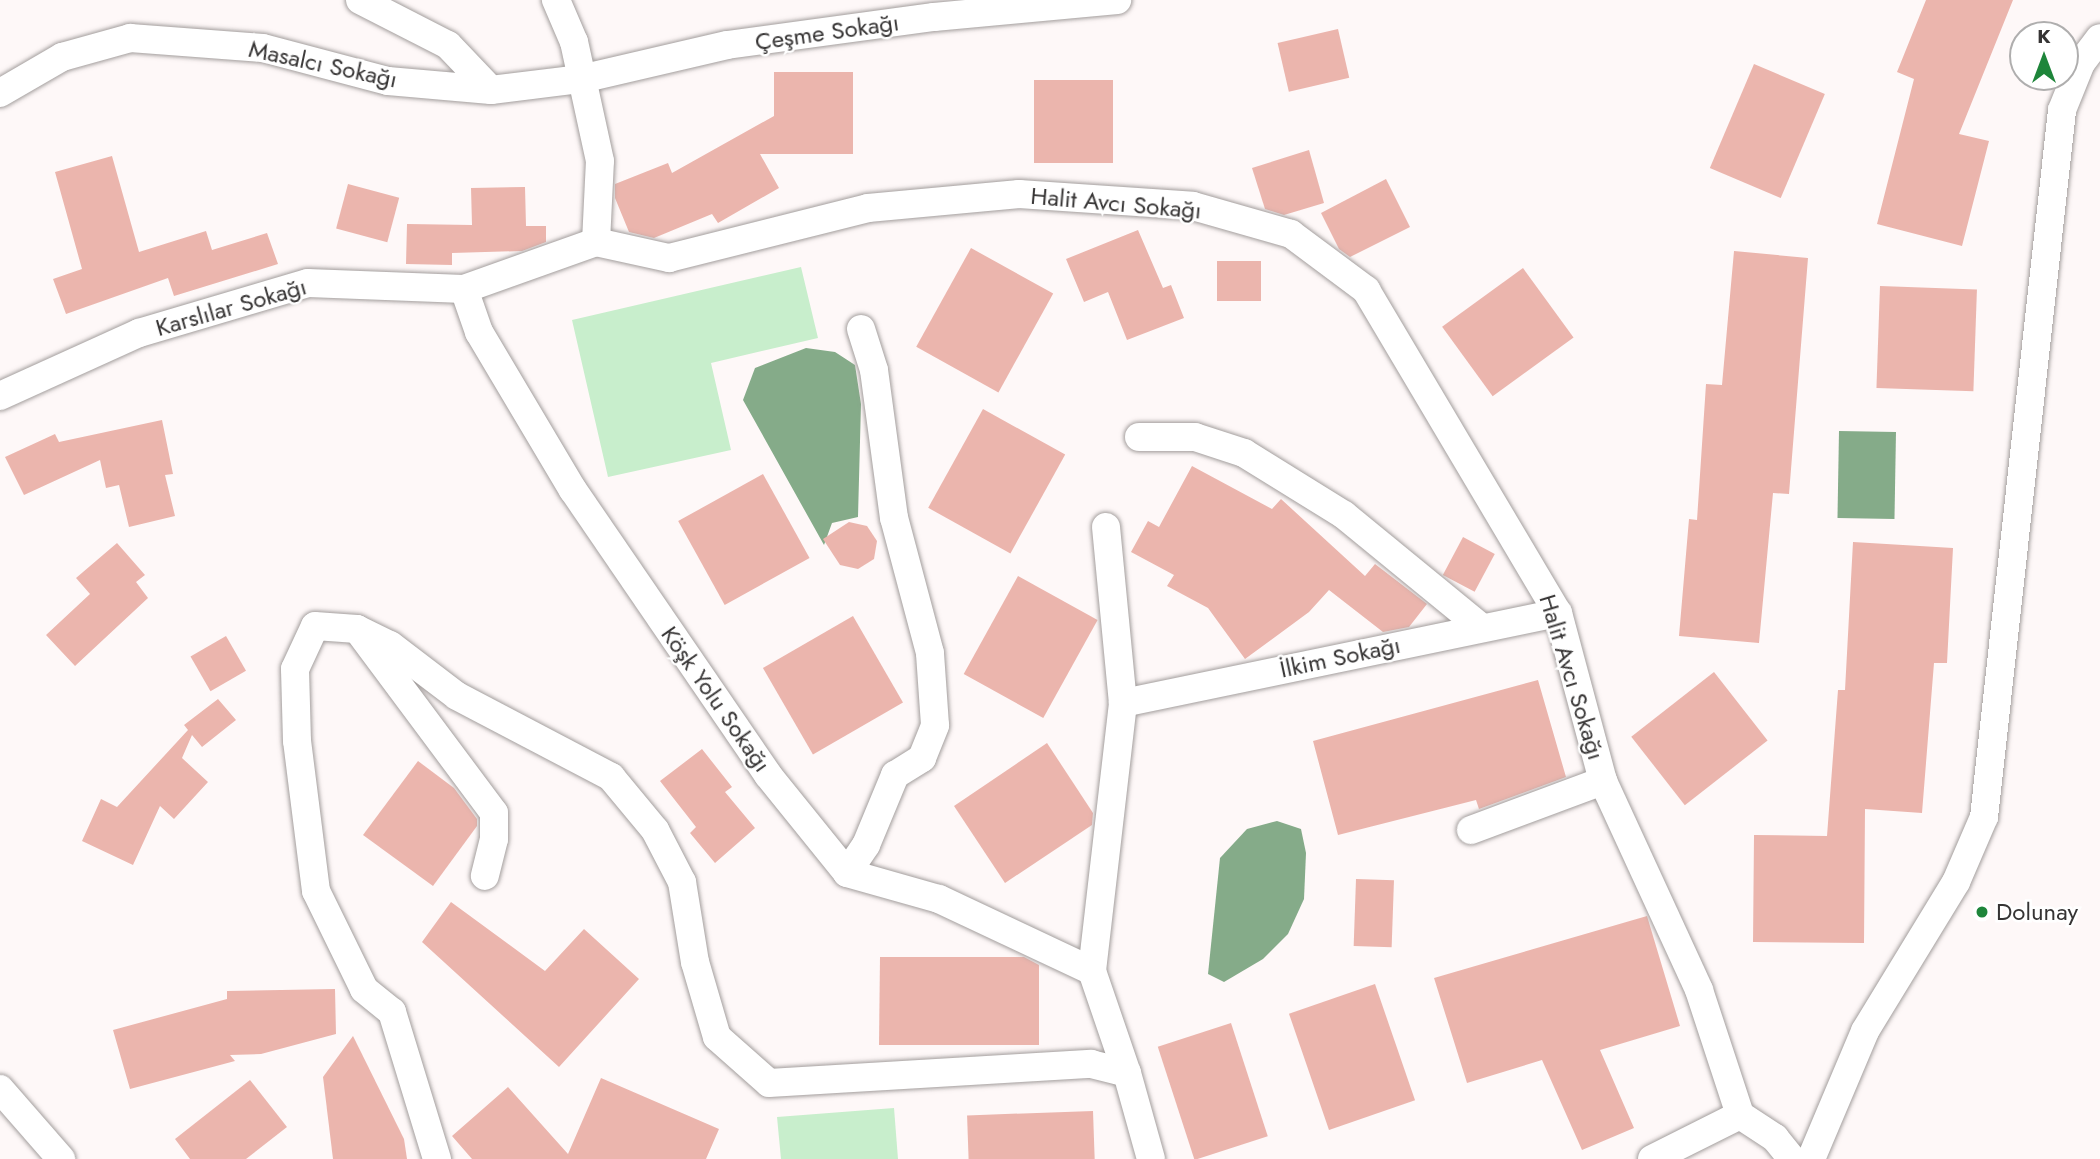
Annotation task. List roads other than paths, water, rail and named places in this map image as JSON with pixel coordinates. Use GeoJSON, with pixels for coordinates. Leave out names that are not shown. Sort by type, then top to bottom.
{"type":"FeatureCollection","features":[{"type":"Feature","properties":{"kind":"street"},"geometry":{"type":"LineString","coordinates":[[360,0],[448,45],[491,90]]}},
{"type":"Feature","properties":{"kind":"street"},"geometry":{"type":"LineString","coordinates":[[556,0],[575,42],[600,161],[596,242]]}},
{"type":"Feature","properties":{"kind":"street","name":"Çeşme Sokağı"},"geometry":{"type":"LineString","coordinates":[[491,90],[581,79],[727,45],[934,17],[1117,0]]}},
{"type":"Feature","properties":{"kind":"street","name":"Masalcı Sokağı"},"geometry":{"type":"LineString","coordinates":[[0,93],[62,57],[130,38],[263,48],[388,81],[491,90]]}},
{"type":"Feature","properties":{"kind":"street"},"geometry":{"type":"LineString","coordinates":[[1811,1159],[1866,1031],[1956,882],[1984,817],[2062,110],[2081,63],[2100,38]]}},
{"type":"Feature","properties":{"kind":"street","name":"Halit Avcı Sokağı"},"geometry":{"type":"LineString","coordinates":[[596,242],[669,258],[868,208],[1019,194],[1193,206],[1291,234],[1366,290],[1558,613],[1603,781],[1699,990],[1741,1115]]}},
{"type":"Feature","properties":{"kind":"street","name":"Karslılar Sokağı"},"geometry":{"type":"LineString","coordinates":[[0,396],[139,333],[308,283],[464,289],[596,242]]}},
{"type":"Feature","properties":{"kind":"street","name":"Köşk Yolu Sokağı"},"geometry":{"type":"LineString","coordinates":[[464,289],[479,332],[573,490],[768,775],[847,873]]}},
{"type":"Feature","properties":{"kind":"street"},"geometry":{"type":"LineString","coordinates":[[861,329],[874,370],[894,518],[930,653],[934,725],[922,758],[895,775],[866,845],[847,873],[939,899],[1092,971]]}},
{"type":"Feature","properties":{"kind":"street"},"geometry":{"type":"LineString","coordinates":[[1139,437],[1195,437],[1244,453],[1344,515],[1480,627]]}},
{"type":"Feature","properties":{"kind":"street"},"geometry":{"type":"LineString","coordinates":[[1106,527],[1123,703],[1092,971],[1127,1073],[1151,1159]]}},
{"type":"Feature","properties":{"kind":"street","name":"İlkim Sokağı"},"geometry":{"type":"LineString","coordinates":[[1123,703],[1558,613]]}},
{"type":"Feature","properties":{"kind":"street"},"geometry":{"type":"LineString","coordinates":[[437,1159],[392,1012],[364,989],[316,891],[297,741],[295,669],[316,626],[356,629],[390,645],[457,696],[611,777],[655,830],[682,882],[695,962],[717,1037],[769,1083],[957,1071],[1068,1069],[1091,1064],[1127,1073]]}},
{"type":"Feature","properties":{"kind":"street"},"geometry":{"type":"LineString","coordinates":[[356,629],[494,813],[494,839],[485,876]]}},
{"type":"Feature","properties":{"kind":"street","name":"Halit Avcı Sokağı"},"geometry":{"type":"LineString","coordinates":[[1471,830],[1603,781]]}},
{"type":"Feature","properties":{"kind":"street"},"geometry":{"type":"LineString","coordinates":[[0,1089],[61,1159]]}},
{"type":"Feature","properties":{"kind":"street"},"geometry":{"type":"LineString","coordinates":[[1652,1159],[1741,1115],[1775,1138],[1792,1159]]}},
{"type":"Feature","properties":{"kind":"place","name":"Dolunay"},"geometry":{"type":"Point","coordinates":[1982,912]}}]}
